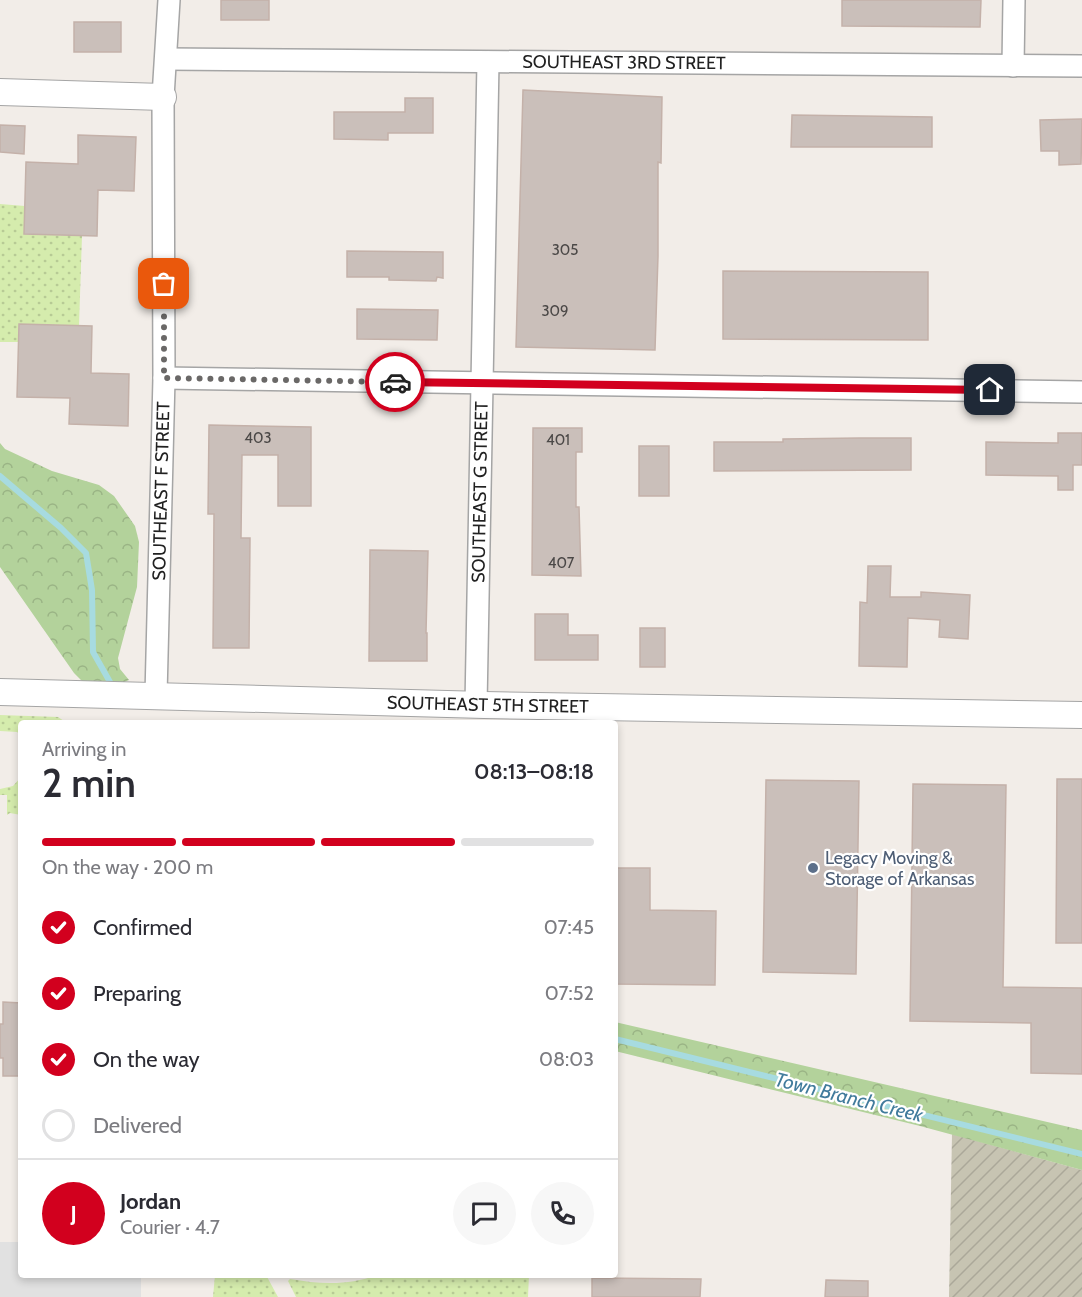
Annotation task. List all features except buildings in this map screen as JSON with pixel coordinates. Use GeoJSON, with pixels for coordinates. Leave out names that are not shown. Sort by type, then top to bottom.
{"type":"FeatureCollection","features":[{"type":"Feature","properties":{"kind":"street","name":"SOUTHEAST F STREET"},"geometry":{"type":"LineString","coordinates":[[156,695],[164,378],[163,97],[170,0]]}},
{"type":"Feature","properties":{"kind":"street"},"geometry":{"type":"LineString","coordinates":[[1013,66],[1014,0]]}},
{"type":"Feature","properties":{"kind":"street","name":"SOUTHEAST 3RD STREET"},"geometry":{"type":"LineString","coordinates":[[166,59],[1082,66]]}},
{"type":"Feature","properties":{"kind":"street","name":"SOUTHEAST G STREET"},"geometry":{"type":"LineString","coordinates":[[476,705],[488,62]]}},
{"type":"Feature","properties":{"kind":"street"},"geometry":{"type":"LineString","coordinates":[[0,92],[163,97]]}},
{"type":"Feature","properties":{"kind":"street"},"geometry":{"type":"LineString","coordinates":[[164,378],[1082,392]]}},
{"type":"Feature","properties":{"kind":"street","name":"SOUTHEAST 5TH STREET"},"geometry":{"type":"LineString","coordinates":[[0,692],[476,705],[1082,715]]}},
{"type":"Feature","properties":{"kind":"shaded area"},"geometry":{"type":"Polygon","coordinates":[[[952,1134],[1082,1170],[1082,1297],[949,1297],[952,1134]]]}},
{"type":"Feature","properties":{"kind":"shaded area"},"geometry":{"type":"Polygon","coordinates":[[[0,1242],[18,1242],[18,1278],[141,1278],[141,1297],[0,1297],[0,1242]]]}},
{"type":"Feature","properties":{"kind":"green space"},"geometry":{"type":"Polygon","coordinates":[[[0,204],[25,206],[24,234],[82,236],[79,326],[19,324],[18,342],[0,342],[0,204]]]}},
{"type":"Feature","properties":{"kind":"green space"},"geometry":{"type":"Polygon","coordinates":[[[0,443],[5,449],[52,471],[99,485],[114,496],[135,526],[139,542],[137,587],[118,658],[120,669],[129,680],[122,683],[83,682],[74,673],[0,567],[0,443]]]}},
{"type":"Feature","properties":{"kind":"green space"},"geometry":{"type":"Polygon","coordinates":[[[0,715],[58,717],[62,720],[18,720],[18,733],[0,731],[0,715]]]}},
{"type":"Feature","properties":{"kind":"green space"},"geometry":{"type":"Polygon","coordinates":[[[18,780],[18,814],[10,813],[7,815],[7,795],[0,795],[0,789],[13,786],[18,780]]]}},
{"type":"Feature","properties":{"kind":"green space"},"geometry":{"type":"Polygon","coordinates":[[[618,1023],[1082,1130],[1082,1170],[920,1126],[618,1052],[618,1023]]]}},
{"type":"Feature","properties":{"kind":"green space"},"geometry":{"type":"Polygon","coordinates":[[[215,1278],[268,1278],[278,1297],[213,1297],[215,1278]]]}},
{"type":"Feature","properties":{"kind":"green space"},"geometry":{"type":"Polygon","coordinates":[[[529,1278],[528,1297],[296,1297],[288,1281],[290,1279],[323,1283],[366,1279],[529,1278]]]}},
{"type":"Feature","properties":{"kind":"waterway","name":"Town Branch Creek"},"geometry":{"type":"LineString","coordinates":[[0,476],[61,528],[86,553],[92,590],[93,652],[110,682]]}},
{"type":"Feature","properties":{"kind":"waterway","name":"Town Branch Creek"},"geometry":{"type":"LineString","coordinates":[[618,1040],[1082,1154]]}},
{"type":"Feature","properties":{"kind":"way so far"},"geometry":{"type":"LineString","coordinates":[[164,284],[164,378],[395,382]]}},
{"type":"Feature","properties":{"kind":"place","name":"Legacy Moving & Storage of Arkansas"},"geometry":{"type":"Point","coordinates":[813,868]}},
{"type":"Feature","properties":{"kind":"route"},"geometry":{"type":"LineString","coordinates":[[395,382],[990,390]]}}]}
